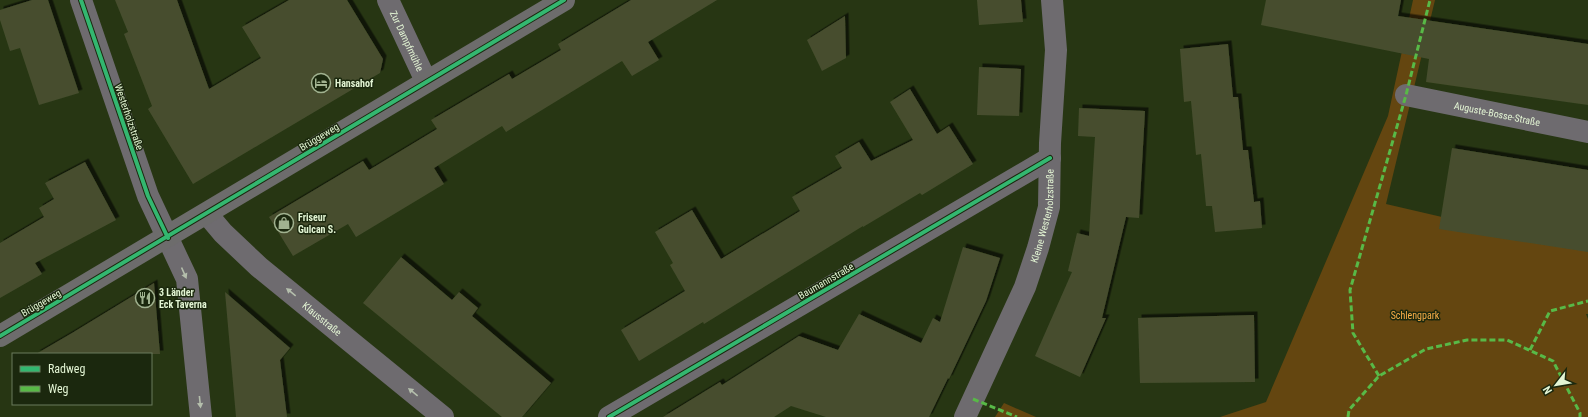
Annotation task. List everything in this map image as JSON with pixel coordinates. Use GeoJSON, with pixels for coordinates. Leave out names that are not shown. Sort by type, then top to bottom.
{"type":"FeatureCollection","features":[{"type":"Feature","properties":{"kind":"street","name":"Westerholzstraße"},"geometry":{"type":"LineString","coordinates":[[81,0],[148,196],[187,279],[201,417]]}},
{"type":"Feature","properties":{"kind":"street","name":"Zur Dampfmühle"},"geometry":{"type":"LineString","coordinates":[[388,0],[426,81]]}},
{"type":"Feature","properties":{"kind":"street","name":"Brüggeweg"},"geometry":{"type":"LineString","coordinates":[[0,336],[168,238],[426,81],[564,0]]}},
{"type":"Feature","properties":{"kind":"street","name":"Kleine Westerholzstraße"},"geometry":{"type":"LineString","coordinates":[[965,417],[1025,287],[1038,248],[1048,207],[1056,50],[1052,0]]}},
{"type":"Feature","properties":{"kind":"street","name":"Auguste-Bosse-Straße"},"geometry":{"type":"LineString","coordinates":[[1406,95],[1588,132]]}},
{"type":"Feature","properties":{"kind":"street","name":"Baumannstraße"},"geometry":{"type":"LineString","coordinates":[[609,417],[1050,158]]}},
{"type":"Feature","properties":{"kind":"street","name":"Klausstraße"},"geometry":{"type":"LineString","coordinates":[[207,214],[223,233],[259,267],[443,417]]}},
{"type":"Feature","properties":{"kind":"green space","name":"Schlengpark"},"geometry":{"type":"Polygon","coordinates":[[[1413,0],[1435,0],[1386,204],[1588,251],[1588,314],[1586,314],[1588,319],[1588,417],[1220,417],[1266,402],[1388,116],[1413,0]]]}},
{"type":"Feature","properties":{"kind":"green space"},"geometry":{"type":"Polygon","coordinates":[[[1004,403],[1036,417],[995,417],[1004,403]]]}},
{"type":"Feature","properties":{"kind":"building"},"geometry":{"type":"Polygon","coordinates":[[[32,0],[48,0],[79,93],[39,105],[20,48],[10,51],[0,20],[0,10],[32,0]]]}},
{"type":"Feature","properties":{"kind":"building"},"geometry":{"type":"Polygon","coordinates":[[[115,0],[177,0],[209,89],[261,58],[242,27],[289,0],[347,0],[383,59],[380,73],[193,184],[148,109],[152,106],[124,34],[128,32],[115,0]]]}},
{"type":"Feature","properties":{"kind":"building"},"geometry":{"type":"Polygon","coordinates":[[[631,0],[717,0],[648,42],[659,60],[632,76],[622,61],[506,132],[502,126],[434,168],[444,184],[356,237],[348,224],[293,256],[269,217],[363,161],[369,170],[437,129],[431,120],[509,74],[512,79],[561,50],[558,44],[631,0]]]}},
{"type":"Feature","properties":{"kind":"building"},"geometry":{"type":"Polygon","coordinates":[[[977,0],[1021,0],[1023,22],[979,25],[977,0]]]}},
{"type":"Feature","properties":{"kind":"building"},"geometry":{"type":"Polygon","coordinates":[[[1266,0],[1401,0],[1398,16],[1588,44],[1588,105],[1426,82],[1429,59],[1261,25],[1266,0]]]}},
{"type":"Feature","properties":{"kind":"building"},"geometry":{"type":"Polygon","coordinates":[[[845,16],[846,58],[822,71],[807,40],[845,16]]]}},
{"type":"Feature","properties":{"kind":"building"},"geometry":{"type":"Polygon","coordinates":[[[1228,44],[1233,97],[1238,97],[1243,150],[1248,150],[1254,202],[1260,201],[1262,228],[1215,232],[1212,206],[1206,206],[1201,154],[1196,155],[1191,101],[1184,102],[1180,49],[1228,44]]]}},
{"type":"Feature","properties":{"kind":"building"},"geometry":{"type":"Polygon","coordinates":[[[979,67],[1021,69],[1019,116],[977,115],[979,67]]]}},
{"type":"Feature","properties":{"kind":"building"},"geometry":{"type":"Polygon","coordinates":[[[910,89],[937,134],[949,126],[973,164],[922,195],[920,193],[863,226],[704,324],[703,322],[639,361],[621,330],[685,291],[670,265],[673,263],[655,232],[692,210],[721,259],[800,211],[792,197],[842,168],[835,156],[859,142],[871,161],[913,140],[890,102],[910,89]]]}},
{"type":"Feature","properties":{"kind":"building"},"geometry":{"type":"Polygon","coordinates":[[[1079,108],[1145,111],[1139,218],[1126,217],[1102,318],[1106,318],[1080,377],[1035,356],[1072,272],[1068,271],[1077,233],[1089,236],[1095,137],[1078,136],[1079,108]]]}},
{"type":"Feature","properties":{"kind":"building"},"geometry":{"type":"Polygon","coordinates":[[[1452,148],[1588,170],[1588,252],[1439,229],[1452,148]]]}},
{"type":"Feature","properties":{"kind":"building"},"geometry":{"type":"Polygon","coordinates":[[[85,162],[116,220],[35,263],[42,274],[0,298],[0,243],[44,217],[39,208],[54,199],[45,183],[85,162]]]}},
{"type":"Feature","properties":{"kind":"building"},"geometry":{"type":"Polygon","coordinates":[[[963,247],[1000,258],[986,301],[929,417],[826,417],[791,406],[774,417],[663,417],[720,382],[722,385],[799,336],[838,350],[859,314],[921,343],[933,318],[940,322],[963,247]]]}},
{"type":"Feature","properties":{"kind":"building"},"geometry":{"type":"Polygon","coordinates":[[[401,257],[452,300],[459,292],[478,308],[472,316],[551,383],[522,417],[502,417],[363,303],[401,257]]]}},
{"type":"Feature","properties":{"kind":"building"},"geometry":{"type":"Polygon","coordinates":[[[154,283],[160,354],[38,353],[154,283]]]}},
{"type":"Feature","properties":{"kind":"building"},"geometry":{"type":"Polygon","coordinates":[[[225,292],[290,348],[280,360],[287,417],[236,417],[225,292]]]}},
{"type":"Feature","properties":{"kind":"building"},"geometry":{"type":"Polygon","coordinates":[[[1254,315],[1255,382],[1140,383],[1138,318],[1254,315]]]}},
{"type":"Feature","properties":{"kind":"marked path"},"geometry":{"type":"LineString","coordinates":[[1379,376],[1353,333],[1350,290],[1406,95],[1430,0]]}},
{"type":"Feature","properties":{"kind":"marked path"},"geometry":{"type":"LineString","coordinates":[[1530,350],[1550,311],[1588,301]]}},
{"type":"Feature","properties":{"kind":"marked path"},"geometry":{"type":"LineString","coordinates":[[1348,417],[1349,410],[1379,376],[1426,349],[1467,340],[1507,340],[1553,361],[1580,413],[1580,417]]}},
{"type":"Feature","properties":{"kind":"marked path"},"geometry":{"type":"LineString","coordinates":[[973,399],[1017,417]]}},
{"type":"Feature","properties":{"kind":"cycle path"},"geometry":{"type":"LineString","coordinates":[[81,0],[148,196],[168,238]]}},
{"type":"Feature","properties":{"kind":"cycle path"},"geometry":{"type":"LineString","coordinates":[[0,336],[564,0]]}},
{"type":"Feature","properties":{"kind":"cycle path"},"geometry":{"type":"LineString","coordinates":[[609,417],[1050,158]]}},
{"type":"Feature","properties":{"kind":"place","name":"Hansahof"},"geometry":{"type":"Point","coordinates":[321,83]}},
{"type":"Feature","properties":{"kind":"place","name":"Friseur Gulcan S."},"geometry":{"type":"Point","coordinates":[284,223]}},
{"type":"Feature","properties":{"kind":"place","name":"3 Länder Eck Taverna"},"geometry":{"type":"Point","coordinates":[145,298]}}]}
